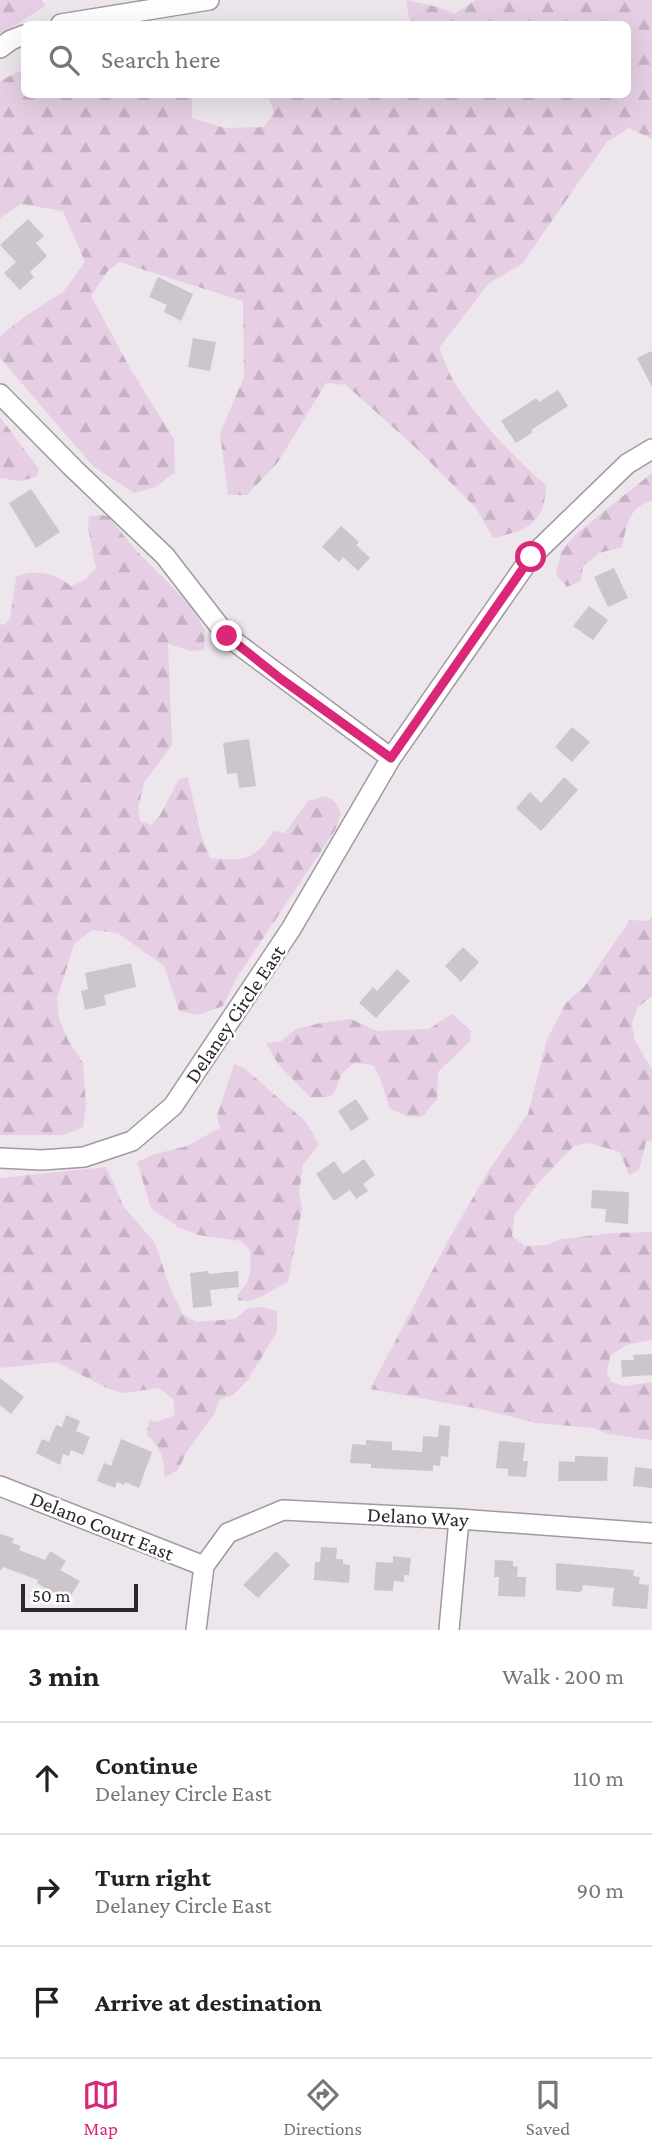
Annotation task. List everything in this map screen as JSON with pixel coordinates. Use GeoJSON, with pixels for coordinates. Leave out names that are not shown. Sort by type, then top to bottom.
{"type":"FeatureCollection","features":[{"type":"Feature","properties":{"kind":"street"},"geometry":{"type":"LineString","coordinates":[[80,21],[209,0]]}},
{"type":"Feature","properties":{"kind":"street"},"geometry":{"type":"LineString","coordinates":[[0,48],[21,37]]}},
{"type":"Feature","properties":{"kind":"street"},"geometry":{"type":"LineString","coordinates":[[0,394],[165,556],[227,636],[281,679],[391,758]]}},
{"type":"Feature","properties":{"kind":"street","name":"Delaney Circle East"},"geometry":{"type":"LineString","coordinates":[[0,1158],[41,1160],[84,1157],[132,1142],[173,1106],[290,929],[391,758],[531,557],[627,464],[652,449]]}},
{"type":"Feature","properties":{"kind":"street","name":"Delano Court East"},"geometry":{"type":"LineString","coordinates":[[0,1486],[204,1566]]}},
{"type":"Feature","properties":{"kind":"street","name":"Delano Way"},"geometry":{"type":"LineString","coordinates":[[204,1566],[228,1533],[283,1510],[652,1533]]}},
{"type":"Feature","properties":{"kind":"street"},"geometry":{"type":"LineString","coordinates":[[449,1630],[458,1519]]}},
{"type":"Feature","properties":{"kind":"street"},"geometry":{"type":"LineString","coordinates":[[197,1630],[204,1566]]}},
{"type":"Feature","properties":{"kind":"green space"},"geometry":{"type":"Polygon","coordinates":[[[0,0],[42,0],[45,6],[0,35],[0,0]]]}},
{"type":"Feature","properties":{"kind":"green space"},"geometry":{"type":"Polygon","coordinates":[[[406,0],[438,7],[454,14],[476,0],[652,0],[652,139],[629,128],[606,143],[522,264],[489,283],[439,348],[453,379],[473,410],[509,451],[546,485],[545,498],[538,517],[525,528],[493,538],[476,508],[415,447],[346,385],[326,383],[278,462],[247,495],[228,495],[220,433],[244,377],[243,301],[119,262],[107,272],[91,296],[130,368],[174,439],[175,472],[156,487],[134,493],[93,466],[0,358],[0,336],[63,292],[85,262],[63,211],[21,204],[0,218],[0,81],[21,70],[21,98],[192,98],[192,118],[225,128],[264,127],[274,113],[269,98],[631,98],[631,21],[411,21],[406,0]]]}},
{"type":"Feature","properties":{"kind":"green space"},"geometry":{"type":"Polygon","coordinates":[[[0,417],[39,469],[36,477],[20,481],[0,478],[0,417]]]}},
{"type":"Feature","properties":{"kind":"green space"},"geometry":{"type":"Polygon","coordinates":[[[652,473],[652,500],[633,513],[622,547],[599,553],[583,566],[581,581],[567,587],[556,574],[561,552],[577,533],[652,473]]]}},
{"type":"Feature","properties":{"kind":"green space"},"geometry":{"type":"Polygon","coordinates":[[[89,516],[108,516],[133,547],[192,607],[205,630],[204,650],[190,651],[168,644],[172,745],[144,783],[138,809],[140,821],[151,825],[160,815],[179,779],[188,777],[200,831],[210,858],[240,859],[254,854],[273,831],[285,833],[308,801],[326,796],[335,802],[341,813],[335,830],[236,979],[223,1006],[198,1015],[179,1011],[164,966],[118,933],[92,930],[74,944],[57,999],[59,1019],[69,1042],[83,1063],[86,1107],[83,1127],[64,1135],[0,1135],[0,624],[4,625],[10,619],[16,577],[44,573],[71,586],[85,580],[96,568],[88,528],[89,516]]]}},
{"type":"Feature","properties":{"kind":"green space"},"geometry":{"type":"Polygon","coordinates":[[[652,917],[652,996],[637,1008],[632,1024],[635,1041],[652,1070],[652,1140],[646,1142],[639,1170],[629,1175],[620,1152],[589,1143],[574,1146],[540,1181],[515,1214],[512,1236],[525,1246],[547,1245],[561,1239],[614,1233],[652,1232],[652,1340],[626,1345],[610,1356],[607,1373],[611,1382],[625,1386],[652,1382],[652,1440],[609,1434],[593,1428],[537,1423],[480,1409],[370,1389],[449,1239],[489,1170],[528,1114],[547,1039],[566,1003],[584,987],[630,920],[648,921],[652,917]]]}},
{"type":"Feature","properties":{"kind":"green space"},"geometry":{"type":"Polygon","coordinates":[[[452,1014],[471,1031],[470,1041],[438,1072],[437,1099],[423,1116],[410,1117],[390,1109],[373,1065],[355,1063],[342,1074],[334,1094],[327,1097],[310,1097],[278,1064],[266,1043],[280,1042],[296,1029],[321,1023],[351,1019],[377,1031],[429,1029],[452,1014]]]}},
{"type":"Feature","properties":{"kind":"green space"},"geometry":{"type":"Polygon","coordinates":[[[234,1064],[244,1068],[306,1122],[319,1145],[303,1164],[299,1193],[302,1209],[288,1282],[248,1301],[238,1300],[237,1295],[246,1285],[250,1250],[241,1241],[198,1235],[178,1227],[151,1208],[137,1162],[187,1146],[220,1128],[217,1116],[234,1064]]]}},
{"type":"Feature","properties":{"kind":"green space"},"geometry":{"type":"Polygon","coordinates":[[[106,1167],[124,1207],[155,1243],[169,1285],[183,1315],[196,1322],[235,1319],[247,1309],[262,1307],[277,1311],[277,1332],[247,1381],[233,1395],[220,1399],[214,1414],[186,1453],[178,1470],[165,1477],[161,1453],[147,1435],[149,1420],[157,1422],[175,1415],[173,1399],[159,1388],[123,1393],[107,1388],[56,1362],[0,1368],[0,1178],[106,1167]]]}},
{"type":"Feature","properties":{"kind":"building"},"geometry":{"type":"Polygon","coordinates":[[[28,219],[44,236],[36,243],[47,256],[30,272],[34,277],[20,290],[4,273],[16,262],[0,245],[28,219]]]}},
{"type":"Feature","properties":{"kind":"building"},"geometry":{"type":"Polygon","coordinates":[[[158,277],[193,294],[181,321],[164,312],[167,305],[149,297],[158,277]]]}},
{"type":"Feature","properties":{"kind":"building"},"geometry":{"type":"Polygon","coordinates":[[[193,338],[216,342],[210,371],[188,367],[193,338]]]}},
{"type":"Feature","properties":{"kind":"building"},"geometry":{"type":"Polygon","coordinates":[[[652,351],[652,387],[637,358],[652,351]]]}},
{"type":"Feature","properties":{"kind":"building"},"geometry":{"type":"Polygon","coordinates":[[[558,390],[568,406],[516,443],[501,421],[536,398],[539,402],[558,390]]]}},
{"type":"Feature","properties":{"kind":"building"},"geometry":{"type":"Polygon","coordinates":[[[31,489],[60,532],[36,548],[9,503],[31,489]]]}},
{"type":"Feature","properties":{"kind":"building"},"geometry":{"type":"Polygon","coordinates":[[[341,526],[359,542],[356,545],[370,558],[358,571],[343,557],[339,562],[322,547],[341,526]]]}},
{"type":"Feature","properties":{"kind":"building"},"geometry":{"type":"Polygon","coordinates":[[[614,568],[628,598],[608,607],[594,577],[614,568]]]}},
{"type":"Feature","properties":{"kind":"building"},"geometry":{"type":"Polygon","coordinates":[[[589,606],[608,620],[593,640],[573,626],[589,606]]]}},
{"type":"Feature","properties":{"kind":"building"},"geometry":{"type":"Polygon","coordinates":[[[572,727],[590,742],[572,762],[555,747],[572,727]]]}},
{"type":"Feature","properties":{"kind":"building"},"geometry":{"type":"Polygon","coordinates":[[[249,739],[256,786],[239,788],[237,773],[227,774],[223,743],[249,739]]]}},
{"type":"Feature","properties":{"kind":"building"},"geometry":{"type":"Polygon","coordinates":[[[564,777],[578,790],[541,831],[516,808],[530,792],[541,803],[564,777]]]}},
{"type":"Feature","properties":{"kind":"building"},"geometry":{"type":"Polygon","coordinates":[[[463,947],[479,962],[461,982],[445,966],[463,947]]]}},
{"type":"Feature","properties":{"kind":"building"},"geometry":{"type":"Polygon","coordinates":[[[131,963],[136,987],[104,995],[106,1005],[85,1010],[81,991],[88,989],[85,973],[131,963]]]}},
{"type":"Feature","properties":{"kind":"building"},"geometry":{"type":"Polygon","coordinates":[[[397,969],[410,981],[376,1018],[359,1003],[373,987],[377,991],[397,969]]]}},
{"type":"Feature","properties":{"kind":"building"},"geometry":{"type":"Polygon","coordinates":[[[356,1099],[369,1119],[351,1131],[338,1111],[356,1099]]]}},
{"type":"Feature","properties":{"kind":"building"},"geometry":{"type":"Polygon","coordinates":[[[364,1159],[375,1175],[363,1184],[368,1191],[356,1199],[350,1190],[334,1201],[316,1174],[334,1161],[343,1174],[364,1159]]]}},
{"type":"Feature","properties":{"kind":"building"},"geometry":{"type":"Polygon","coordinates":[[[592,1190],[629,1192],[628,1224],[605,1222],[606,1209],[591,1208],[592,1190]]]}},
{"type":"Feature","properties":{"kind":"building"},"geometry":{"type":"Polygon","coordinates":[[[208,1271],[209,1274],[238,1271],[239,1287],[210,1290],[212,1306],[193,1308],[190,1273],[208,1271]]]}},
{"type":"Feature","properties":{"kind":"building"},"geometry":{"type":"Polygon","coordinates":[[[652,1354],[652,1375],[622,1377],[621,1360],[634,1360],[633,1355],[652,1354]]]}},
{"type":"Feature","properties":{"kind":"building"},"geometry":{"type":"Polygon","coordinates":[[[0,1378],[24,1397],[11,1414],[0,1405],[0,1378]]]}},
{"type":"Feature","properties":{"kind":"building"},"geometry":{"type":"Polygon","coordinates":[[[66,1415],[80,1421],[76,1431],[90,1437],[83,1455],[71,1450],[69,1456],[63,1454],[60,1465],[36,1453],[42,1439],[49,1442],[56,1425],[62,1427],[66,1415]]]}},
{"type":"Feature","properties":{"kind":"building"},"geometry":{"type":"Polygon","coordinates":[[[439,1425],[450,1426],[448,1457],[441,1456],[440,1466],[433,1465],[433,1471],[371,1468],[371,1464],[350,1463],[352,1444],[366,1445],[366,1440],[392,1442],[392,1450],[422,1452],[423,1436],[438,1437],[439,1425]]]}},
{"type":"Feature","properties":{"kind":"building"},"geometry":{"type":"Polygon","coordinates":[[[121,1439],[152,1452],[139,1488],[125,1482],[124,1485],[117,1482],[115,1488],[97,1481],[104,1463],[111,1466],[121,1439]]]}},
{"type":"Feature","properties":{"kind":"building"},"geometry":{"type":"Polygon","coordinates":[[[499,1441],[525,1443],[523,1461],[528,1461],[526,1477],[508,1476],[508,1469],[496,1468],[499,1441]]]}},
{"type":"Feature","properties":{"kind":"building"},"geometry":{"type":"Polygon","coordinates":[[[575,1456],[608,1457],[607,1481],[558,1481],[559,1461],[575,1462],[575,1456]]]}},
{"type":"Feature","properties":{"kind":"building"},"geometry":{"type":"Polygon","coordinates":[[[635,1467],[652,1469],[652,1488],[633,1486],[635,1467]]]}},
{"type":"Feature","properties":{"kind":"building"},"geometry":{"type":"Polygon","coordinates":[[[0,1534],[14,1538],[12,1543],[21,1546],[19,1550],[45,1560],[50,1551],[66,1561],[60,1570],[80,1581],[67,1602],[37,1583],[38,1580],[3,1567],[0,1571],[0,1534]]]}},
{"type":"Feature","properties":{"kind":"building"},"geometry":{"type":"Polygon","coordinates":[[[321,1547],[337,1548],[336,1559],[343,1559],[343,1564],[350,1565],[349,1583],[314,1580],[315,1562],[320,1562],[321,1547]]]}},
{"type":"Feature","properties":{"kind":"building"},"geometry":{"type":"Polygon","coordinates":[[[276,1551],[290,1565],[258,1598],[243,1585],[276,1551]]]}},
{"type":"Feature","properties":{"kind":"building"},"geometry":{"type":"Polygon","coordinates":[[[393,1556],[411,1558],[409,1575],[404,1575],[404,1582],[394,1581],[393,1591],[374,1590],[376,1562],[393,1563],[393,1556]]]}},
{"type":"Feature","properties":{"kind":"building"},"geometry":{"type":"Polygon","coordinates":[[[495,1560],[513,1561],[513,1566],[518,1567],[517,1577],[526,1577],[525,1597],[498,1596],[499,1577],[494,1577],[495,1560]]]}},
{"type":"Feature","properties":{"kind":"building"},"geometry":{"type":"Polygon","coordinates":[[[556,1563],[634,1570],[633,1576],[640,1577],[639,1584],[649,1585],[647,1609],[612,1606],[614,1588],[583,1585],[582,1591],[578,1592],[556,1590],[556,1563]]]}},
{"type":"Feature","properties":{"kind":"route"},"geometry":{"type":"LineString","coordinates":[[227,636],[281,679],[391,758],[531,557]]}}]}
